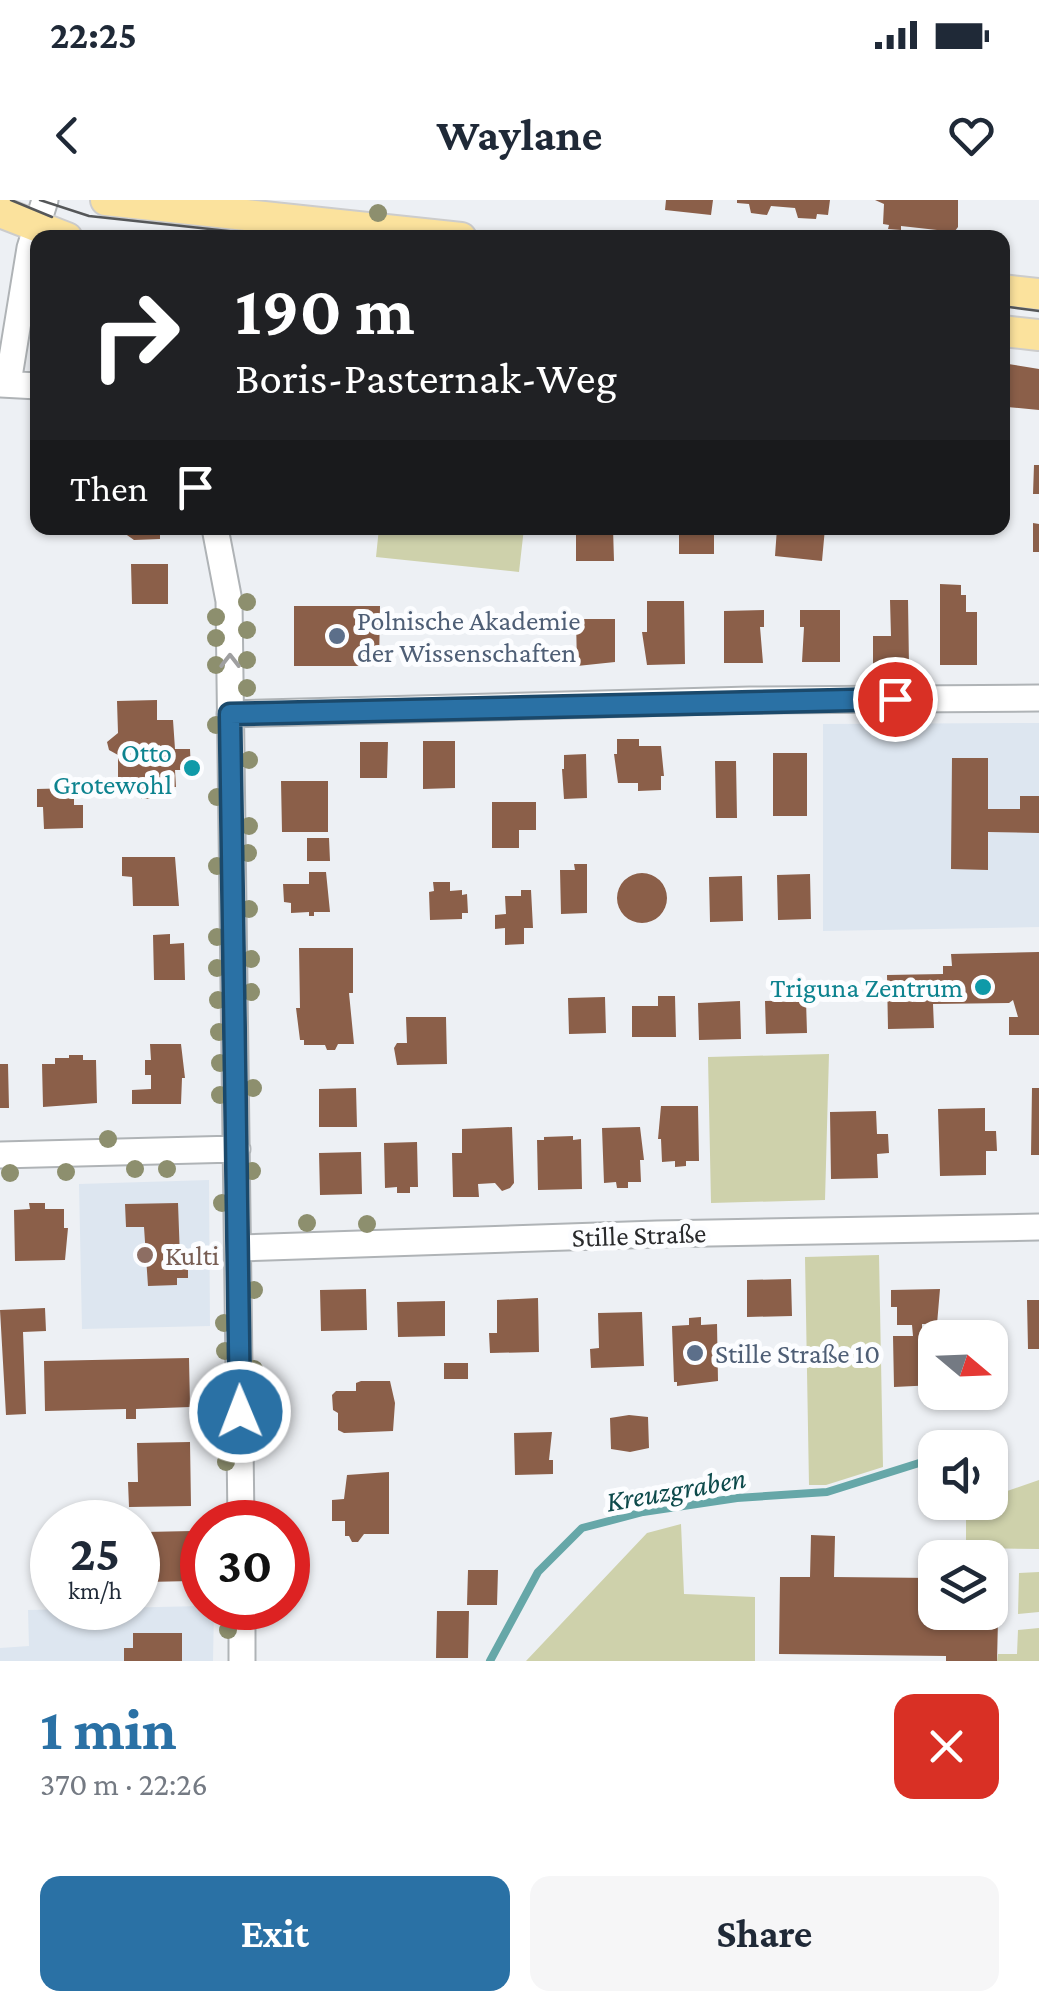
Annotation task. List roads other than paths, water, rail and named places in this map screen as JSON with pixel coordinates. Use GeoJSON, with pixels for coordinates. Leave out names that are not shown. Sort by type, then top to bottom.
{"type":"FeatureCollection","features":[{"type":"Feature","properties":{"kind":"main road"},"geometry":{"type":"LineString","coordinates":[[106,200],[385,230]]}},
{"type":"Feature","properties":{"kind":"main road"},"geometry":{"type":"LineString","coordinates":[[0,212],[40,214]]}},
{"type":"Feature","properties":{"kind":"main road"},"geometry":{"type":"LineString","coordinates":[[1010,291],[1039,294]]}},
{"type":"Feature","properties":{"kind":"main road"},"geometry":{"type":"LineString","coordinates":[[1010,331],[1039,335]]}},
{"type":"Feature","properties":{"kind":"street"},"geometry":{"type":"LineString","coordinates":[[30,261],[4,384],[30,386]]}},
{"type":"Feature","properties":{"kind":"street"},"geometry":{"type":"LineString","coordinates":[[216,535],[229,602],[241,1500]]}},
{"type":"Feature","properties":{"kind":"street"},"geometry":{"type":"LineString","coordinates":[[230,714],[750,700],[1039,698]]}},
{"type":"Feature","properties":{"kind":"street"},"geometry":{"type":"LineString","coordinates":[[0,1155],[237,1149]]}},
{"type":"Feature","properties":{"kind":"street","name":"Stille Straße"},"geometry":{"type":"LineString","coordinates":[[239,1248],[657,1234],[1039,1227]]}},
{"type":"Feature","properties":{"kind":"street"},"geometry":{"type":"LineString","coordinates":[[242,1630],[242,1661]]}},
{"type":"Feature","properties":{"kind":"waterway","name":"Kreuzgraben"},"geometry":{"type":"LineString","coordinates":[[490,1661],[538,1572],[582,1528],[643,1512],[737,1498],[827,1492],[918,1463]]}},
{"type":"Feature","properties":{"kind":"tram line"},"geometry":{"type":"LineString","coordinates":[[11,200],[52,217]]}},
{"type":"Feature","properties":{"kind":"tram line"},"geometry":{"type":"LineString","coordinates":[[40,200],[89,216],[219,230]]}},
{"type":"Feature","properties":{"kind":"tram line"},"geometry":{"type":"LineString","coordinates":[[1010,307],[1039,311]]}},
{"type":"Feature","properties":{"kind":"place","name":"Polnische Akademie der Wissenschaften"},"geometry":{"type":"Point","coordinates":[337,636]}},
{"type":"Feature","properties":{"kind":"place","name":"Otto Grotewohl"},"geometry":{"type":"Point","coordinates":[192,768]}},
{"type":"Feature","properties":{"kind":"place","name":"Triguna Zentrum"},"geometry":{"type":"Point","coordinates":[983,987]}},
{"type":"Feature","properties":{"kind":"place","name":"Kulti"},"geometry":{"type":"Point","coordinates":[145,1255]}},
{"type":"Feature","properties":{"kind":"place","name":"Stille Straße 10"},"geometry":{"type":"Point","coordinates":[695,1353]}}]}
